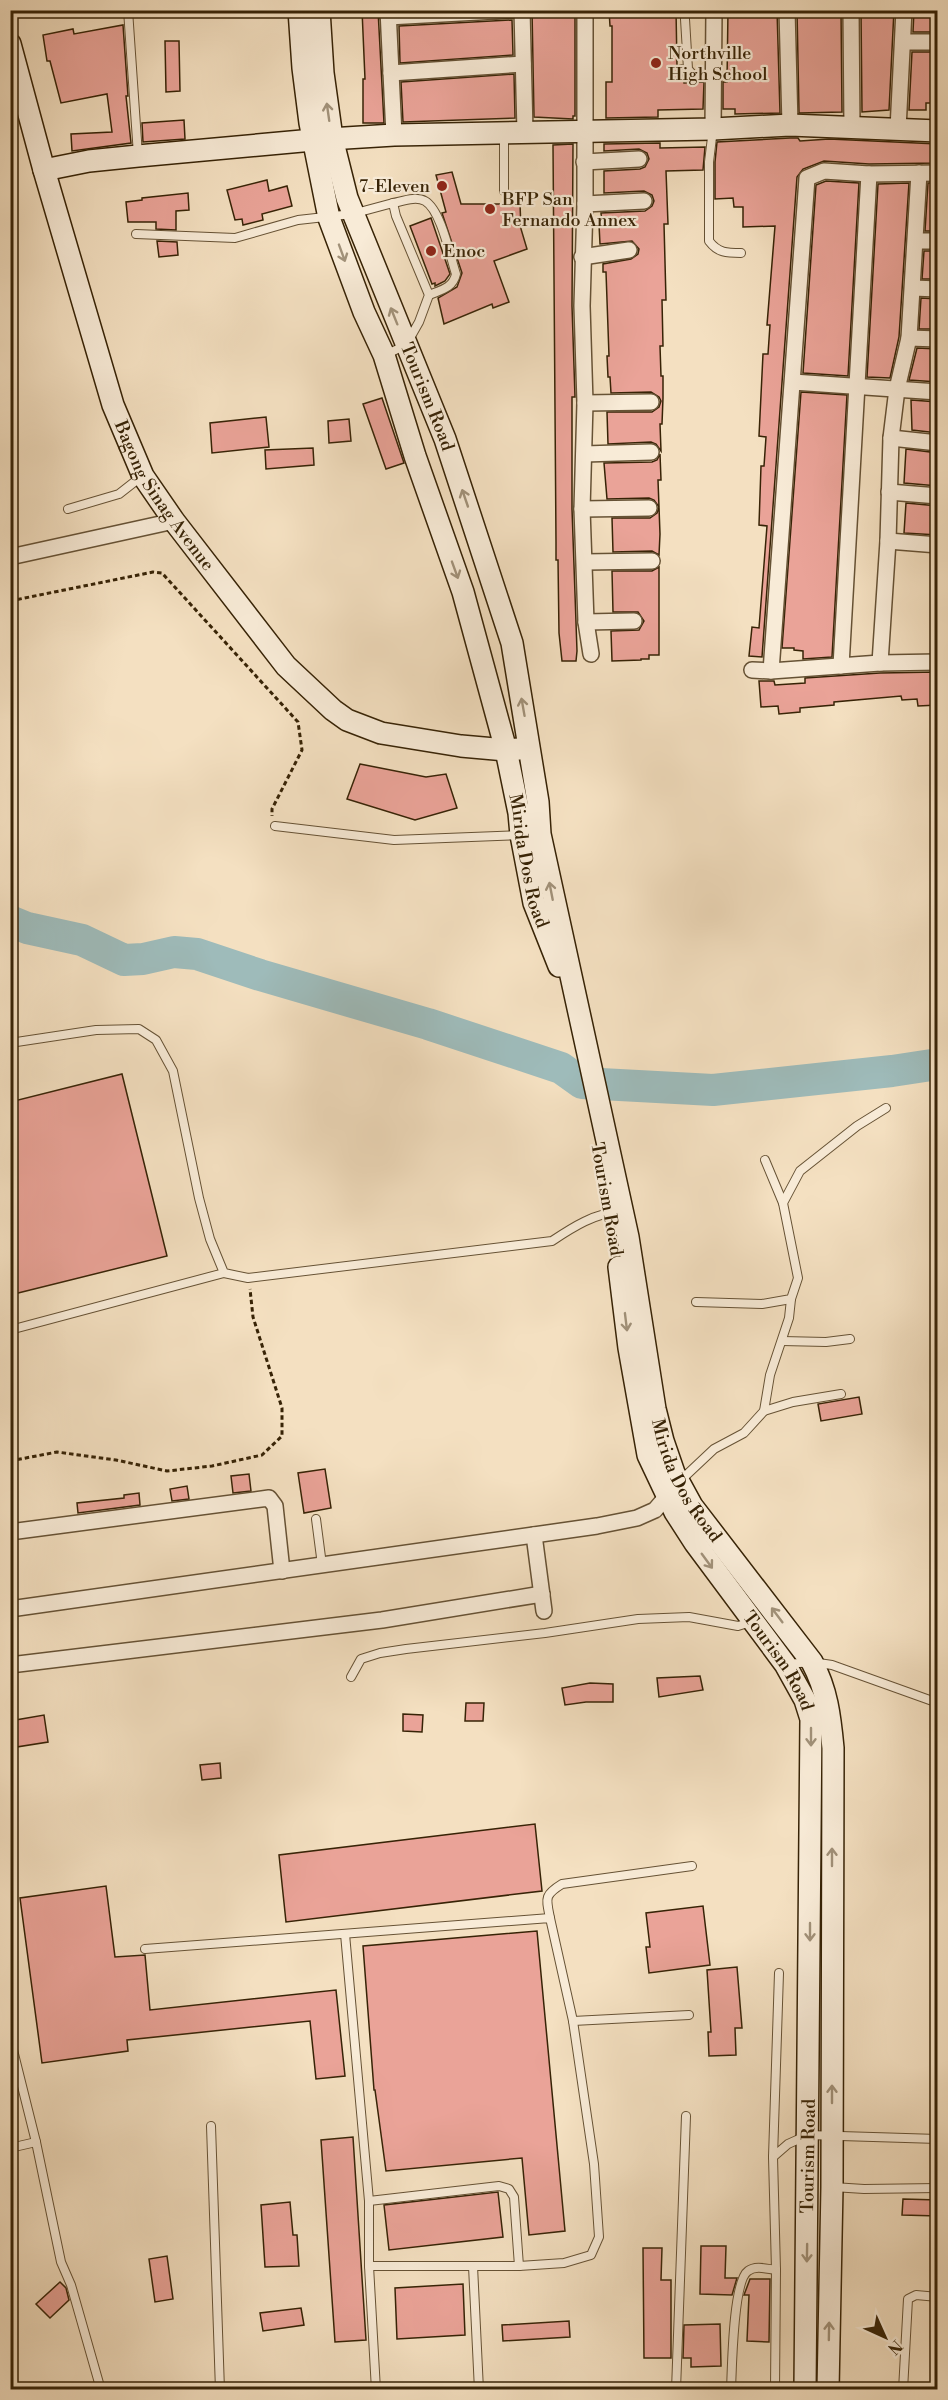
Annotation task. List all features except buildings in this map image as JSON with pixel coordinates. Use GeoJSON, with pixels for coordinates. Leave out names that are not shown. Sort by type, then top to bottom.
{"type":"FeatureCollection","features":[{"type":"Feature","properties":{"kind":"main road","name":"Tourism Road"},"geometry":{"type":"LineString","coordinates":[[299,10],[303,68],[323,139],[445,439],[512,643],[536,786]]}},
{"type":"Feature","properties":{"kind":"main road","name":"Tourism Road"},"geometry":{"type":"LineString","coordinates":[[319,10],[323,73],[323,139],[329,218],[364,312],[384,355],[415,456],[463,592],[506,750]]}},
{"type":"Feature","properties":{"kind":"main road","name":"Bagong Sinag Avenue"},"geometry":{"type":"LineString","coordinates":[[10,44],[44,170],[113,405],[143,476],[174,521],[286,666],[347,720],[381,733],[506,750],[530,748]]}},
{"type":"Feature","properties":{"kind":"main road"},"geometry":{"type":"LineString","coordinates":[[44,170],[89,161],[138,156],[323,139],[394,135],[713,129],[790,124],[938,131]]}},
{"type":"Feature","properties":{"kind":"main road","name":"Mirida Dos Road"},"geometry":{"type":"LineString","coordinates":[[506,750],[519,813],[530,835],[565,969]]}},
{"type":"Feature","properties":{"kind":"main road","name":"Mirida Dos Road"},"geometry":{"type":"LineString","coordinates":[[530,835],[536,786]]}},
{"type":"Feature","properties":{"kind":"main road","name":"Tourism Road"},"geometry":{"type":"LineString","coordinates":[[565,969],[642,1324],[655,1409]]}},
{"type":"Feature","properties":{"kind":"main road","name":"Tourism Road"},"geometry":{"type":"LineString","coordinates":[[617,1211],[629,1348],[648,1455],[673,1489],[694,1543],[751,1622],[785,1664],[805,1700],[811,1719],[805,2390]]}},
{"type":"Feature","properties":{"kind":"main road","name":"Mirida Dos Road"},"geometry":{"type":"LineString","coordinates":[[655,1409],[673,1489],[692,1506],[725,1546]]}},
{"type":"Feature","properties":{"kind":"main road","name":"Tourism Road"},"geometry":{"type":"LineString","coordinates":[[725,1546],[812,1662],[822,1680],[828,1703],[832,1748],[832,2187],[828,2390]]}},
{"type":"Feature","properties":{"kind":"street"},"geometry":{"type":"LineString","coordinates":[[394,135],[388,14],[515,10]]}},
{"type":"Feature","properties":{"kind":"street"},"geometry":{"type":"LineString","coordinates":[[522,10],[525,132]]}},
{"type":"Feature","properties":{"kind":"street"},"geometry":{"type":"LineString","coordinates":[[585,10],[585,204],[582,256],[585,403],[582,509],[586,622],[591,654]]}},
{"type":"Feature","properties":{"kind":"street"},"geometry":{"type":"LineString","coordinates":[[713,129],[714,10]]}},
{"type":"Feature","properties":{"kind":"street"},"geometry":{"type":"LineString","coordinates":[[787,10],[790,124]]}},
{"type":"Feature","properties":{"kind":"street"},"geometry":{"type":"LineString","coordinates":[[851,10],[852,128]]}},
{"type":"Feature","properties":{"kind":"street"},"geometry":{"type":"LineString","coordinates":[[898,129],[904,10]]}},
{"type":"Feature","properties":{"kind":"street"},"geometry":{"type":"LineString","coordinates":[[904,42],[938,42]]}},
{"type":"Feature","properties":{"kind":"street"},"geometry":{"type":"LineString","coordinates":[[391,74],[523,64]]}},
{"type":"Feature","properties":{"kind":"street"},"geometry":{"type":"LineString","coordinates":[[584,162],[639,159]]}},
{"type":"Feature","properties":{"kind":"street"},"geometry":{"type":"LineString","coordinates":[[771,671],[807,178],[824,171],[869,174],[938,173]]}},
{"type":"Feature","properties":{"kind":"street"},"geometry":{"type":"LineString","coordinates":[[880,663],[888,541],[891,438],[897,389],[909,338],[919,173]]}},
{"type":"Feature","properties":{"kind":"street"},"geometry":{"type":"LineString","coordinates":[[841,666],[869,174]]}},
{"type":"Feature","properties":{"kind":"street"},"geometry":{"type":"LineString","coordinates":[[585,204],[644,201]]}},
{"type":"Feature","properties":{"kind":"street"},"geometry":{"type":"LineString","coordinates":[[916,241],[938,241]]}},
{"type":"Feature","properties":{"kind":"street"},"geometry":{"type":"LineString","coordinates":[[582,256],[629,250]]}},
{"type":"Feature","properties":{"kind":"street"},"geometry":{"type":"LineString","coordinates":[[913,288],[938,289]]}},
{"type":"Feature","properties":{"kind":"street"},"geometry":{"type":"LineString","coordinates":[[909,338],[938,339]]}},
{"type":"Feature","properties":{"kind":"street"},"geometry":{"type":"LineString","coordinates":[[793,382],[938,392]]}},
{"type":"Feature","properties":{"kind":"street"},"geometry":{"type":"LineString","coordinates":[[585,403],[651,402]]}},
{"type":"Feature","properties":{"kind":"street"},"geometry":{"type":"LineString","coordinates":[[891,438],[938,443]]}},
{"type":"Feature","properties":{"kind":"street"},"geometry":{"type":"LineString","coordinates":[[584,454],[651,452]]}},
{"type":"Feature","properties":{"kind":"street"},"geometry":{"type":"LineString","coordinates":[[889,492],[938,496]]}},
{"type":"Feature","properties":{"kind":"street"},"geometry":{"type":"LineString","coordinates":[[582,509],[649,508]]}},
{"type":"Feature","properties":{"kind":"street"},"geometry":{"type":"LineString","coordinates":[[10,557],[174,521]]}},
{"type":"Feature","properties":{"kind":"street"},"geometry":{"type":"LineString","coordinates":[[888,541],[938,544]]}},
{"type":"Feature","properties":{"kind":"street"},"geometry":{"type":"LineString","coordinates":[[585,562],[652,561]]}},
{"type":"Feature","properties":{"kind":"street"},"geometry":{"type":"LineString","coordinates":[[586,622],[634,621]]}},
{"type":"Feature","properties":{"kind":"street"},"geometry":{"type":"LineString","coordinates":[[752,670],[771,671],[880,663],[938,662]]}},
{"type":"Feature","properties":{"kind":"street"},"geometry":{"type":"LineString","coordinates":[[10,1610],[597,1526],[637,1518],[655,1510],[673,1489]]}},
{"type":"Feature","properties":{"kind":"street"},"geometry":{"type":"LineString","coordinates":[[10,1532],[269,1498],[276,1506],[282,1571]]}},
{"type":"Feature","properties":{"kind":"street"},"geometry":{"type":"LineString","coordinates":[[534,1535],[544,1611]]}},
{"type":"Feature","properties":{"kind":"street"},"geometry":{"type":"LineString","coordinates":[[10,1665],[382,1620],[542,1594]]}},
{"type":"Feature","properties":{"kind":"lane"},"geometry":{"type":"LineString","coordinates":[[128,10],[138,156]]}},
{"type":"Feature","properties":{"kind":"lane"},"geometry":{"type":"LineString","coordinates":[[685,19],[688,69],[694,76],[715,76]]}},
{"type":"Feature","properties":{"kind":"lane"},"geometry":{"type":"LineString","coordinates":[[713,129],[709,162],[709,241],[715,249],[741,253]]}},
{"type":"Feature","properties":{"kind":"lane"},"geometry":{"type":"LineString","coordinates":[[504,132],[504,191]]}},
{"type":"Feature","properties":{"kind":"lane"},"geometry":{"type":"LineString","coordinates":[[136,234],[235,238],[298,220],[352,214],[411,199],[424,200],[435,208],[456,274],[454,282],[448,288],[429,295]]}},
{"type":"Feature","properties":{"kind":"lane"},"geometry":{"type":"LineString","coordinates":[[384,355],[406,345],[419,322],[429,295],[396,216],[393,203]]}},
{"type":"Feature","properties":{"kind":"lane"},"geometry":{"type":"LineString","coordinates":[[68,509],[119,494],[143,476]]}},
{"type":"Feature","properties":{"kind":"lane"},"geometry":{"type":"LineString","coordinates":[[275,826],[394,840],[530,835]]}},
{"type":"Feature","properties":{"kind":"lane"},"geometry":{"type":"LineString","coordinates":[[10,1043],[96,1030],[139,1029],[156,1041],[173,1071],[199,1198],[210,1239],[224,1273]]}},
{"type":"Feature","properties":{"kind":"lane"},"geometry":{"type":"LineString","coordinates":[[783,1203],[800,1171],[857,1126],[886,1108]]}},
{"type":"Feature","properties":{"kind":"lane"},"geometry":{"type":"LineString","coordinates":[[764,1411],[770,1375],[789,1318],[791,1299],[798,1278],[783,1203],[765,1160]]}},
{"type":"Feature","properties":{"kind":"lane"},"geometry":{"type":"LineString","coordinates":[[10,1330],[224,1273],[248,1278],[552,1241],[578,1224],[617,1211]]}},
{"type":"Feature","properties":{"kind":"lane"},"geometry":{"type":"LineString","coordinates":[[696,1302],[762,1304],[791,1299]]}},
{"type":"Feature","properties":{"kind":"lane"},"geometry":{"type":"LineString","coordinates":[[782,1341],[850,1339]]}},
{"type":"Feature","properties":{"kind":"lane"},"geometry":{"type":"LineString","coordinates":[[673,1489],[714,1449],[744,1433],[764,1411],[793,1402],[841,1394]]}},
{"type":"Feature","properties":{"kind":"lane"},"geometry":{"type":"LineString","coordinates":[[316,1519],[322,1565]]}},
{"type":"Feature","properties":{"kind":"lane"},"geometry":{"type":"LineString","coordinates":[[351,1677],[361,1659],[406,1649],[545,1633],[638,1619],[689,1617],[738,1626],[751,1622]]}},
{"type":"Feature","properties":{"kind":"lane"},"geometry":{"type":"LineString","coordinates":[[785,1664],[812,1662],[848,1670],[938,1703]]}},
{"type":"Feature","properties":{"kind":"lane"},"geometry":{"type":"LineString","coordinates":[[369,2266],[519,2266],[564,2263],[591,2255],[599,2237],[594,2164],[573,2021],[546,1899],[550,1891],[562,1884],[692,1866]]}},
{"type":"Feature","properties":{"kind":"lane"},"geometry":{"type":"LineString","coordinates":[[145,1949],[550,1918]]}},
{"type":"Feature","properties":{"kind":"lane"},"geometry":{"type":"LineString","coordinates":[[345,1934],[369,2201],[369,2266],[376,2390]]}},
{"type":"Feature","properties":{"kind":"lane"},"geometry":{"type":"LineString","coordinates":[[775,2390],[776,2270],[773,2157],[779,1973]]}},
{"type":"Feature","properties":{"kind":"lane"},"geometry":{"type":"LineString","coordinates":[[573,2021],[688,2015]]}},
{"type":"Feature","properties":{"kind":"lane"},"geometry":{"type":"LineString","coordinates":[[10,2038],[36,2142],[61,2262],[72,2285],[101,2390]]}},
{"type":"Feature","properties":{"kind":"lane"},"geometry":{"type":"LineString","coordinates":[[676,2390],[686,2116]]}},
{"type":"Feature","properties":{"kind":"lane"},"geometry":{"type":"LineString","coordinates":[[211,2126],[220,2390]]}},
{"type":"Feature","properties":{"kind":"lane"},"geometry":{"type":"LineString","coordinates":[[773,2157],[788,2144],[808,2135],[938,2139]]}},
{"type":"Feature","properties":{"kind":"lane"},"geometry":{"type":"LineString","coordinates":[[10,2148],[36,2142]]}},
{"type":"Feature","properties":{"kind":"lane"},"geometry":{"type":"LineString","coordinates":[[369,2201],[498,2186],[509,2189],[514,2196],[519,2266]]}},
{"type":"Feature","properties":{"kind":"lane"},"geometry":{"type":"LineString","coordinates":[[832,2187],[938,2188]]}},
{"type":"Feature","properties":{"kind":"lane"},"geometry":{"type":"LineString","coordinates":[[473,2266],[479,2390]]}},
{"type":"Feature","properties":{"kind":"lane"},"geometry":{"type":"LineString","coordinates":[[731,2390],[737,2296],[741,2279],[748,2271],[758,2267],[776,2270]]}},
{"type":"Feature","properties":{"kind":"lane"},"geometry":{"type":"LineString","coordinates":[[903,2390],[908,2300],[916,2295],[938,2297]]}},
{"type":"Feature","properties":{"kind":"path"},"geometry":{"type":"LineString","coordinates":[[10,601],[153,572],[162,573],[297,722],[302,750],[272,809],[275,826]]}},
{"type":"Feature","properties":{"kind":"path"},"geometry":{"type":"LineString","coordinates":[[10,1461],[57,1452],[116,1460],[167,1472],[212,1466],[262,1455],[282,1436],[282,1408],[253,1317],[248,1278]]}},
{"type":"Feature","properties":{"kind":"waterway"},"geometry":{"type":"LineString","coordinates":[[10,921],[27,928],[82,940],[124,960],[143,959],[174,952],[197,954],[260,975],[428,1024],[561,1068],[582,1083],[713,1090],[938,1064]]}},
{"type":"Feature","properties":{"kind":"place","name":"Northville High School"},"geometry":{"type":"Point","coordinates":[656,63]}},
{"type":"Feature","properties":{"kind":"place","name":"7-Eleven"},"geometry":{"type":"Point","coordinates":[442,186]}},
{"type":"Feature","properties":{"kind":"place","name":"BFP San Fernando Annex"},"geometry":{"type":"Point","coordinates":[490,209]}},
{"type":"Feature","properties":{"kind":"place","name":"Enoc"},"geometry":{"type":"Point","coordinates":[431,251]}}]}
